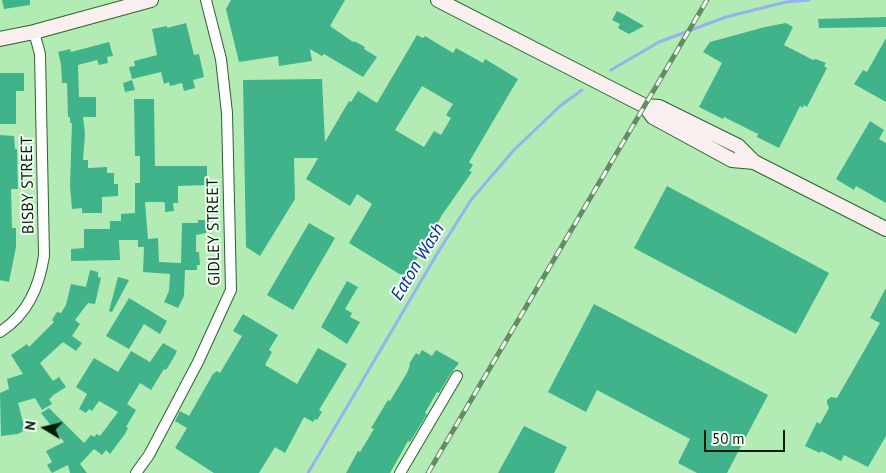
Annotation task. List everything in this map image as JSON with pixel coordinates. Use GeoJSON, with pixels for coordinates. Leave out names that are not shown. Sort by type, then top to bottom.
{"type":"FeatureCollection","features":[{"type":"Feature","properties":{"kind":"main road"},"geometry":{"type":"LineString","coordinates":[[0,39],[34,32],[151,0]]}},
{"type":"Feature","properties":{"kind":"main road"},"geometry":{"type":"LineString","coordinates":[[438,0],[645,106],[653,117],[732,160],[754,162],[886,229]]}},
{"type":"Feature","properties":{"kind":"street","name":"GIDLEY STREET"},"geometry":{"type":"LineString","coordinates":[[136,473],[149,455],[198,362],[231,290],[226,113],[221,59],[206,0]]}},
{"type":"Feature","properties":{"kind":"street","name":"BISBY STREET"},"geometry":{"type":"LineString","coordinates":[[4,330],[19,317],[29,304],[41,275],[44,256],[40,54],[34,32]]}},
{"type":"Feature","properties":{"kind":"street"},"geometry":{"type":"LineString","coordinates":[[400,473],[457,376]]}},
{"type":"Feature","properties":{"kind":"building"},"geometry":{"type":"Polygon","coordinates":[[[2,0],[30,0],[30,5],[4,9],[2,0]]]}},
{"type":"Feature","properties":{"kind":"building"},"geometry":{"type":"Polygon","coordinates":[[[231,0],[345,0],[330,26],[353,42],[365,47],[364,49],[377,57],[363,77],[324,54],[322,56],[310,49],[312,61],[279,66],[278,56],[239,62],[226,9],[231,0]]]}},
{"type":"Feature","properties":{"kind":"building"},"geometry":{"type":"Polygon","coordinates":[[[617,11],[644,26],[629,34],[618,28],[620,24],[612,20],[617,11]]]}},
{"type":"Feature","properties":{"kind":"building"},"geometry":{"type":"Polygon","coordinates":[[[886,17],[886,27],[819,28],[818,19],[886,17]]]}},
{"type":"Feature","properties":{"kind":"building"},"geometry":{"type":"Polygon","coordinates":[[[186,23],[194,55],[199,54],[204,77],[193,80],[195,88],[184,91],[182,83],[170,86],[169,82],[164,84],[161,72],[132,79],[129,67],[135,66],[134,61],[157,55],[152,29],[167,26],[167,28],[186,23]]]}},
{"type":"Feature","properties":{"kind":"building"},"geometry":{"type":"Polygon","coordinates":[[[786,23],[793,27],[784,45],[813,60],[816,59],[826,63],[824,66],[827,68],[807,107],[804,105],[803,108],[800,106],[779,148],[757,137],[758,134],[699,107],[722,63],[703,52],[710,42],[786,23]]]}},
{"type":"Feature","properties":{"kind":"building"},"geometry":{"type":"Polygon","coordinates":[[[417,35],[423,38],[425,36],[453,53],[456,48],[483,63],[485,59],[518,79],[469,162],[473,165],[469,171],[472,172],[442,215],[406,278],[349,243],[372,204],[357,194],[350,206],[306,179],[318,158],[294,158],[295,199],[260,256],[246,247],[243,80],[322,79],[325,142],[349,101],[351,102],[358,91],[377,103],[417,35]],[[422,86],[395,130],[424,147],[434,131],[441,135],[451,118],[446,115],[453,104],[422,86]]]}},
{"type":"Feature","properties":{"kind":"building"},"geometry":{"type":"Polygon","coordinates":[[[886,38],[886,102],[854,84],[863,70],[867,72],[886,38]]]}},
{"type":"Feature","properties":{"kind":"building"},"geometry":{"type":"Polygon","coordinates":[[[109,42],[113,56],[107,57],[108,63],[99,65],[97,60],[78,65],[79,97],[96,97],[96,117],[83,117],[85,134],[83,160],[88,160],[88,168],[107,167],[107,173],[114,173],[114,184],[118,184],[118,196],[102,197],[102,213],[82,213],[82,208],[72,209],[70,186],[72,123],[70,123],[70,117],[68,117],[67,83],[62,83],[58,52],[70,49],[71,52],[109,42]]]}},
{"type":"Feature","properties":{"kind":"building"},"geometry":{"type":"Polygon","coordinates":[[[0,73],[24,73],[24,91],[16,91],[16,124],[0,124],[0,73]]]}},
{"type":"Feature","properties":{"kind":"building"},"geometry":{"type":"Polygon","coordinates":[[[132,80],[135,90],[125,92],[123,83],[132,80]]]}},
{"type":"Feature","properties":{"kind":"building"},"geometry":{"type":"Polygon","coordinates":[[[134,99],[154,99],[155,166],[207,166],[207,185],[178,186],[178,203],[173,203],[174,211],[165,212],[165,203],[163,202],[145,202],[148,239],[158,238],[159,262],[181,263],[182,223],[198,223],[198,220],[207,220],[206,233],[196,235],[196,252],[199,252],[200,265],[197,265],[197,270],[185,270],[184,296],[178,308],[164,302],[169,291],[170,274],[143,272],[144,247],[138,247],[138,240],[119,240],[120,260],[71,261],[71,249],[84,248],[84,229],[110,229],[110,221],[121,221],[121,214],[135,213],[135,183],[140,183],[140,156],[135,156],[134,99]]]}},
{"type":"Feature","properties":{"kind":"building"},"geometry":{"type":"Polygon","coordinates":[[[870,121],[884,130],[879,139],[886,143],[886,203],[856,186],[854,190],[836,179],[870,121]]]}},
{"type":"Feature","properties":{"kind":"building"},"geometry":{"type":"Polygon","coordinates":[[[0,135],[14,136],[15,149],[17,149],[18,189],[11,189],[12,228],[16,228],[16,247],[9,282],[0,280],[0,135]]]}},
{"type":"Feature","properties":{"kind":"building"},"geometry":{"type":"Polygon","coordinates":[[[667,186],[829,273],[796,334],[634,248],[667,186]]]}},
{"type":"Feature","properties":{"kind":"building"},"geometry":{"type":"Polygon","coordinates":[[[309,223],[335,238],[293,310],[267,295],[309,223]]]}},
{"type":"Feature","properties":{"kind":"building"},"geometry":{"type":"Polygon","coordinates":[[[90,270],[98,272],[98,277],[101,278],[95,304],[88,303],[75,320],[80,324],[72,336],[82,343],[76,351],[63,342],[40,363],[53,381],[59,377],[66,387],[52,396],[49,399],[52,404],[42,410],[35,398],[18,403],[25,430],[18,434],[1,436],[0,393],[9,389],[7,379],[23,374],[11,355],[27,344],[29,347],[54,322],[52,320],[57,312],[61,313],[66,305],[71,284],[86,287],[90,270]]]}},
{"type":"Feature","properties":{"kind":"building"},"geometry":{"type":"Polygon","coordinates":[[[118,277],[129,280],[112,312],[109,311],[118,277]]]}},
{"type":"Feature","properties":{"kind":"building"},"geometry":{"type":"Polygon","coordinates":[[[347,281],[358,287],[345,309],[352,313],[350,317],[360,322],[347,344],[321,327],[347,281]]]}},
{"type":"Feature","properties":{"kind":"building"},"geometry":{"type":"Polygon","coordinates":[[[886,288],[886,436],[868,467],[844,455],[841,461],[821,451],[820,453],[805,446],[817,422],[820,424],[829,408],[827,400],[831,397],[837,398],[880,323],[870,318],[886,288]]]}},
{"type":"Feature","properties":{"kind":"building"},"geometry":{"type":"Polygon","coordinates":[[[129,298],[167,321],[160,334],[144,324],[129,349],[106,336],[129,298]]]}},
{"type":"Feature","properties":{"kind":"building"},"geometry":{"type":"Polygon","coordinates":[[[594,304],[768,395],[727,473],[697,473],[678,463],[690,439],[597,390],[586,412],[548,392],[594,304]]]}},
{"type":"Feature","properties":{"kind":"building"},"geometry":{"type":"Polygon","coordinates":[[[243,314],[278,335],[269,350],[272,352],[265,365],[297,384],[318,348],[347,364],[319,410],[322,412],[317,420],[315,419],[313,422],[304,417],[285,453],[275,447],[259,473],[214,473],[175,448],[187,428],[175,421],[180,411],[189,416],[213,374],[217,371],[220,373],[242,336],[233,331],[243,314]]]}},
{"type":"Feature","properties":{"kind":"building"},"geometry":{"type":"Polygon","coordinates":[[[163,343],[177,351],[151,390],[140,383],[127,404],[136,410],[126,427],[128,428],[125,434],[110,454],[106,450],[102,455],[94,449],[80,464],[87,473],[70,473],[68,465],[52,473],[47,465],[52,462],[46,451],[64,442],[41,413],[49,408],[84,443],[91,435],[94,437],[97,434],[100,436],[118,412],[99,401],[92,411],[89,409],[86,413],[79,409],[87,394],[76,387],[94,358],[118,372],[131,351],[150,362],[163,343]]]}},
{"type":"Feature","properties":{"kind":"building"},"geometry":{"type":"Polygon","coordinates":[[[422,350],[432,356],[436,350],[459,363],[439,393],[437,392],[425,413],[427,414],[410,442],[408,441],[390,473],[346,473],[358,451],[360,452],[374,429],[371,428],[388,400],[390,401],[407,373],[409,364],[416,353],[419,355],[422,350]]]}},
{"type":"Feature","properties":{"kind":"building"},"geometry":{"type":"Polygon","coordinates":[[[524,426],[567,447],[554,473],[498,473],[524,426]]]}},
{"type":"Feature","properties":{"kind":"waterway","name":"Eaton Wash"},"geometry":{"type":"LineString","coordinates":[[611,70],[659,42],[726,17],[786,2],[809,0]]}},
{"type":"Feature","properties":{"kind":"waterway","name":"Eaton Wash"},"geometry":{"type":"LineString","coordinates":[[308,473],[437,254],[471,200],[514,150],[560,106],[582,90]]}},
{"type":"Feature","properties":{"kind":"railway"},"geometry":{"type":"LineString","coordinates":[[428,473],[707,0]]}}]}
